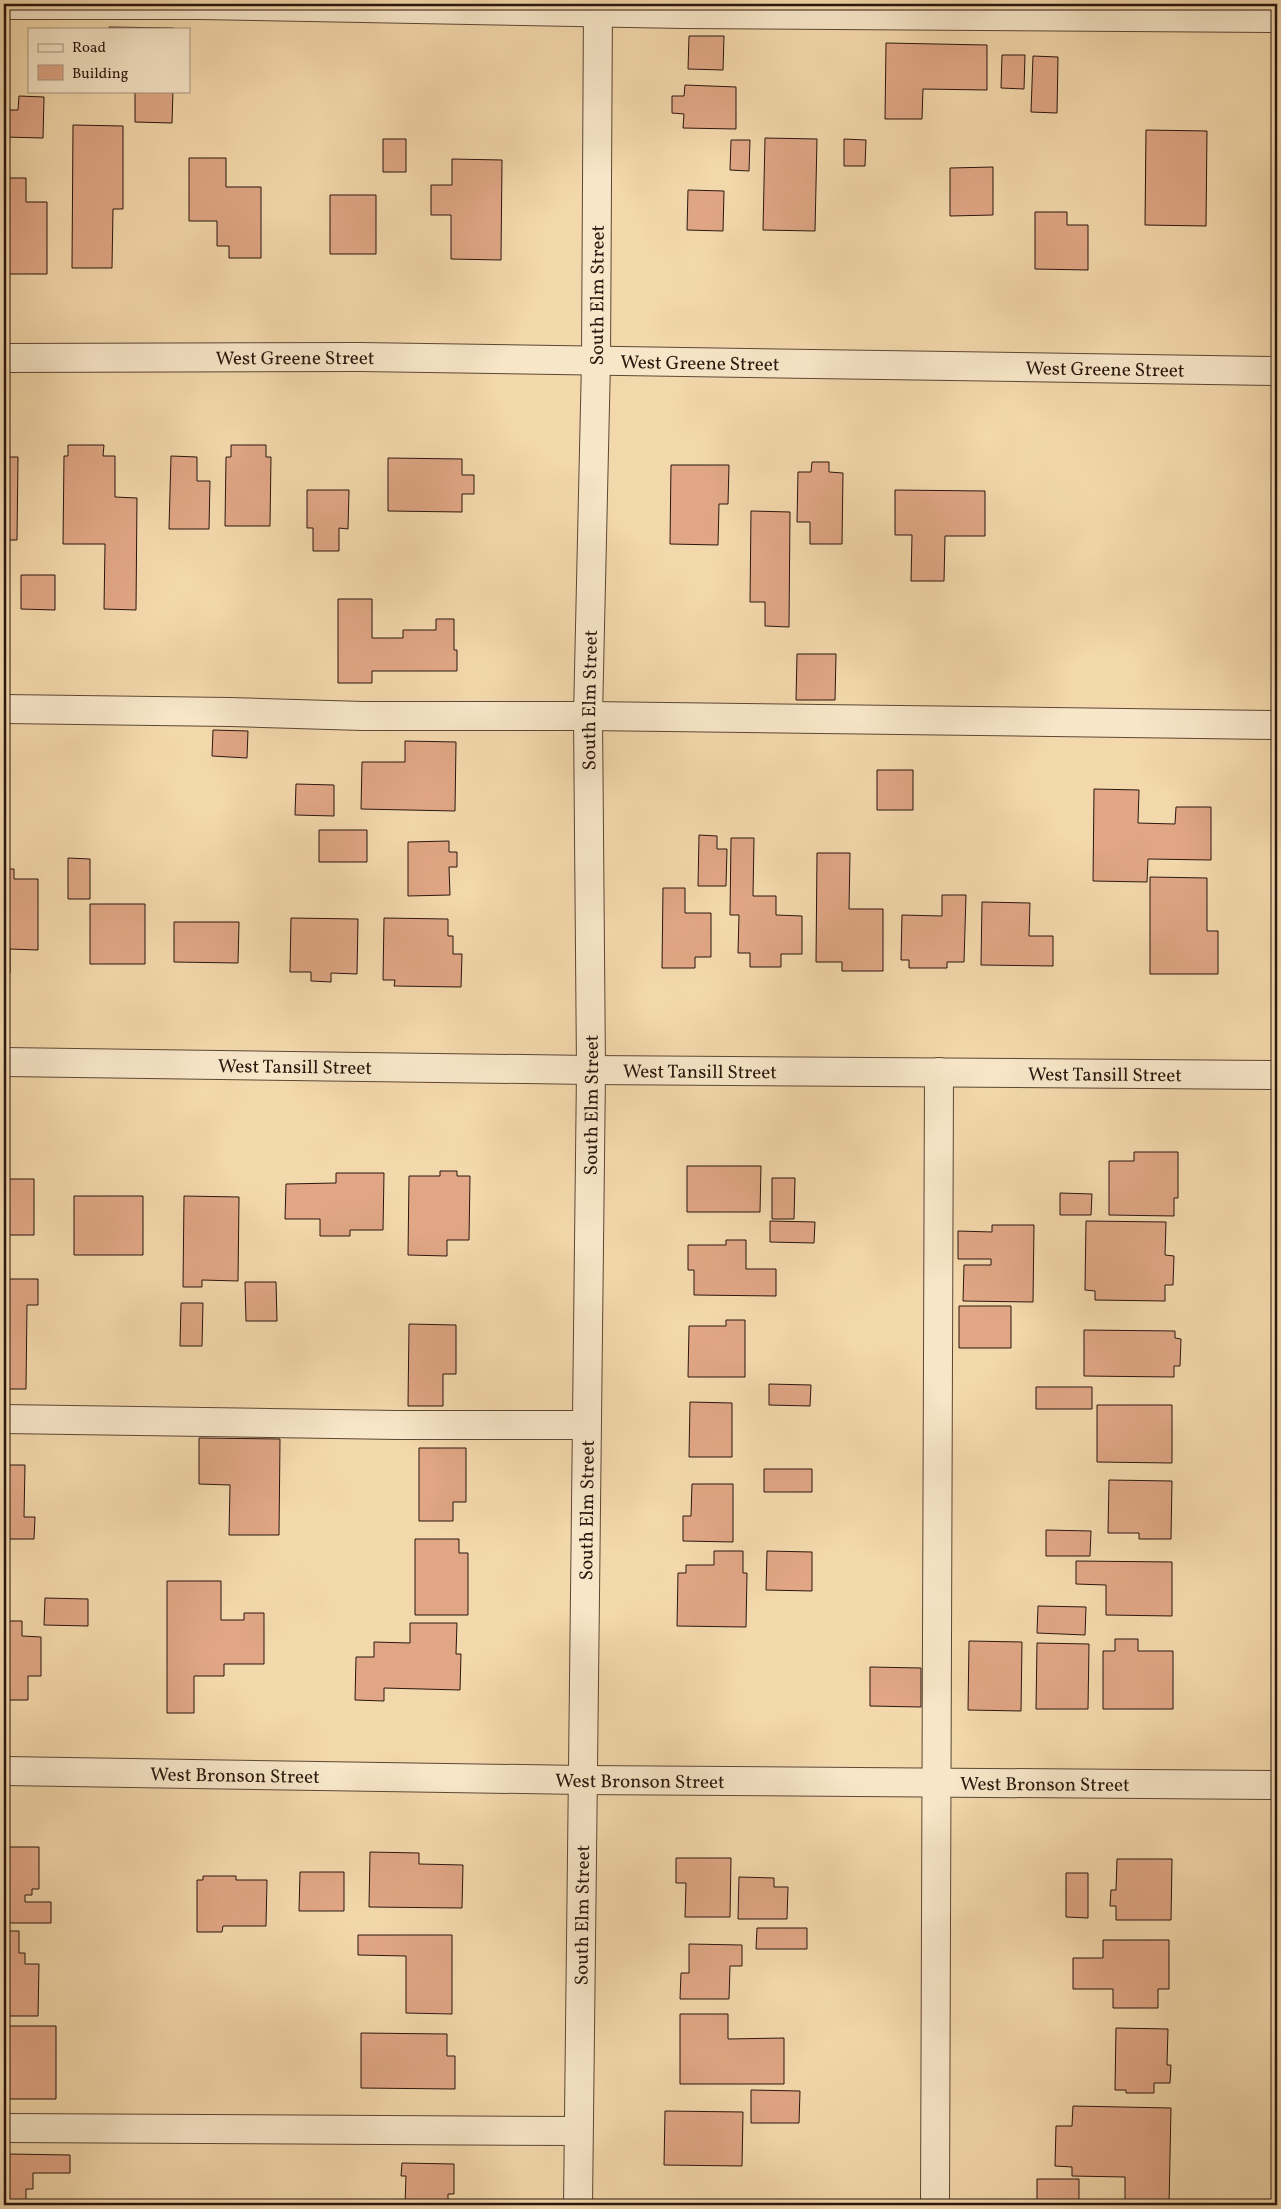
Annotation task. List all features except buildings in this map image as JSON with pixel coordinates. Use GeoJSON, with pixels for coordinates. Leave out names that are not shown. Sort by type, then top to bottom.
{"type":"FeatureCollection","features":[{"type":"Feature","properties":{"kind":"street"},"geometry":{"type":"LineString","coordinates":[[4,5],[598,8],[1277,18]]}},
{"type":"Feature","properties":{"kind":"street","name":"South Elm Street"},"geometry":{"type":"LineString","coordinates":[[578,2205],[591,1070],[588,716],[596,361],[598,8]]}},
{"type":"Feature","properties":{"kind":"street","name":"West Greene Street"},"geometry":{"type":"LineString","coordinates":[[4,358],[360,358],[1277,371]]}},
{"type":"Feature","properties":{"kind":"street"},"geometry":{"type":"LineString","coordinates":[[4,709],[363,716],[588,716],[1277,725]]}},
{"type":"Feature","properties":{"kind":"street","name":"West Tansill Street"},"geometry":{"type":"LineString","coordinates":[[4,1062],[591,1070],[1277,1075]]}},
{"type":"Feature","properties":{"kind":"street"},"geometry":{"type":"LineString","coordinates":[[935,2205],[939,1072]]}},
{"type":"Feature","properties":{"kind":"street"},"geometry":{"type":"LineString","coordinates":[[4,1419],[397,1425],[586,1424]]}},
{"type":"Feature","properties":{"kind":"street","name":"West Bronson Street"},"geometry":{"type":"LineString","coordinates":[[4,1772],[582,1780],[1277,1784]]}},
{"type":"Feature","properties":{"kind":"street"},"geometry":{"type":"LineString","coordinates":[[4,2128],[578,2131]]}}]}
